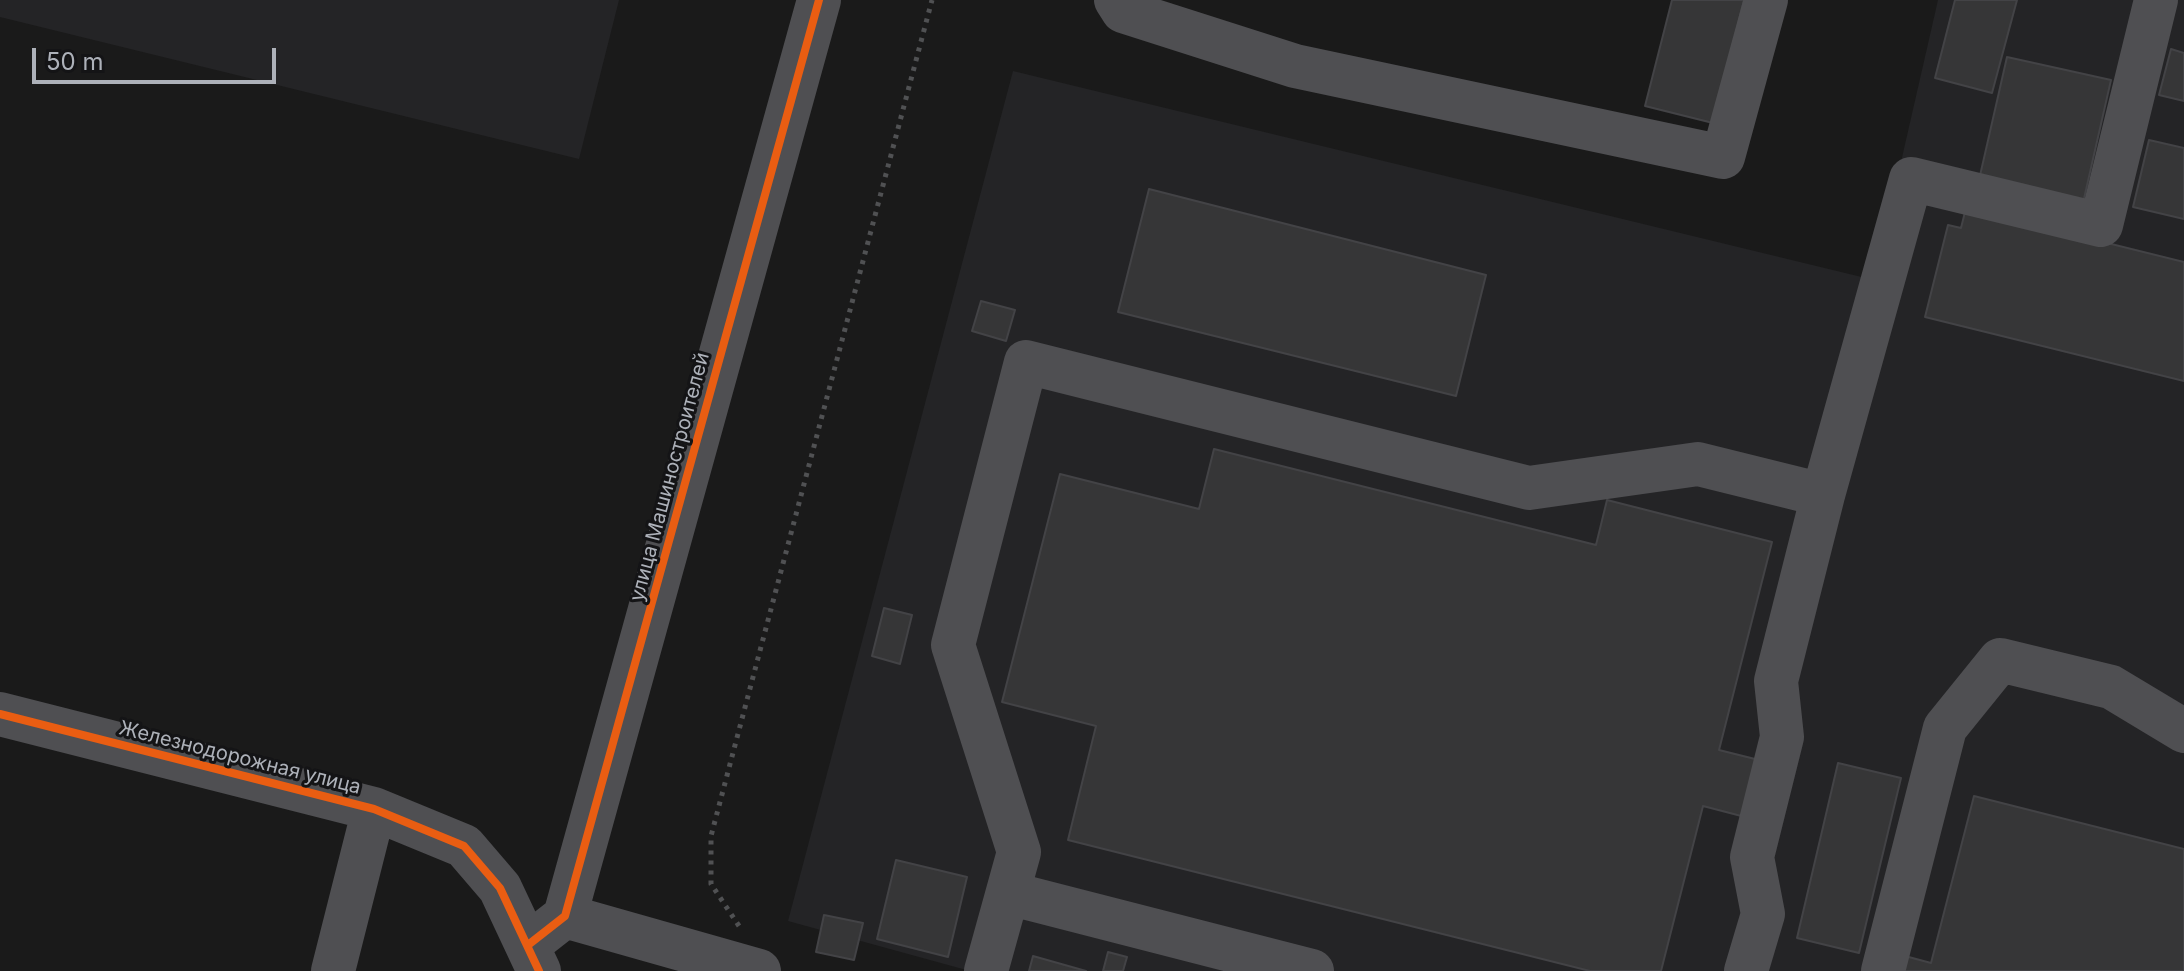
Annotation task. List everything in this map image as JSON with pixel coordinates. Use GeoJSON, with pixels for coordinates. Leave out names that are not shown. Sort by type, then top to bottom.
{"type":"FeatureCollection","features":[{"type":"Feature","properties":{"kind":"street","name":"улица Машиностроителей"},"geometry":{"type":"LineString","coordinates":[[565,916],[819,0]]}},
{"type":"Feature","properties":{"kind":"street"},"geometry":{"type":"LineString","coordinates":[[1116,0],[1123,11],[1295,66],[1723,157],[1766,0]]}},
{"type":"Feature","properties":{"kind":"street"},"geometry":{"type":"LineString","coordinates":[[1746,971],[1763,914],[1752,857],[1782,737],[1776,681],[1823,495],[1911,179],[2101,225],[2156,0]]}},
{"type":"Feature","properties":{"kind":"street"},"geometry":{"type":"LineString","coordinates":[[986,971],[1019,852],[953,645],[1026,362],[1529,488],[1698,464],[1823,495]]}},
{"type":"Feature","properties":{"kind":"street"},"geometry":{"type":"LineString","coordinates":[[1883,971],[1945,728],[2000,660],[2111,687],[2184,731]]}},
{"type":"Feature","properties":{"kind":"street","name":"Железнодорожная улица"},"geometry":{"type":"LineString","coordinates":[[0,714],[374,809],[464,846],[500,888],[533,958]]}},
{"type":"Feature","properties":{"kind":"street"},"geometry":{"type":"LineString","coordinates":[[333,971],[374,809]]}},
{"type":"Feature","properties":{"kind":"street"},"geometry":{"type":"LineString","coordinates":[[1008,893],[1312,971]]}},
{"type":"Feature","properties":{"kind":"street"},"geometry":{"type":"LineString","coordinates":[[533,958],[565,916],[753,954]]}},
{"type":"Feature","properties":{"kind":"path"},"geometry":{"type":"LineString","coordinates":[[753,954],[711,884],[711,836],[932,0]]}},
{"type":"Feature","properties":{"kind":"shaded area"},"geometry":{"type":"Polygon","coordinates":[[[0,0],[619,0],[579,159],[0,17],[0,0]]]}},
{"type":"Feature","properties":{"kind":"shaded area"},"geometry":{"type":"Polygon","coordinates":[[[1938,0],[2184,0],[2184,971],[970,971],[788,921],[1013,71],[1874,280],[1938,0]]]}},
{"type":"Feature","properties":{"kind":"building"},"geometry":{"type":"Polygon","coordinates":[[[1672,0],[1744,0],[1713,123],[1645,106],[1672,0]]]}},
{"type":"Feature","properties":{"kind":"building"},"geometry":{"type":"Polygon","coordinates":[[[1955,0],[2017,0],[1992,93],[1935,78],[1955,0]]]}},
{"type":"Feature","properties":{"kind":"building"},"geometry":{"type":"Polygon","coordinates":[[[2171,49],[2184,53],[2184,101],[2159,95],[2171,49]]]}},
{"type":"Feature","properties":{"kind":"building"},"geometry":{"type":"Polygon","coordinates":[[[2007,57],[2111,80],[2083,203],[1979,180],[2007,57]]]}},
{"type":"Feature","properties":{"kind":"building"},"geometry":{"type":"Polygon","coordinates":[[[2149,140],[2184,148],[2184,219],[2133,207],[2149,140]]]}},
{"type":"Feature","properties":{"kind":"building"},"geometry":{"type":"Polygon","coordinates":[[[1149,189],[1486,275],[1456,396],[1118,312],[1149,189]]]}},
{"type":"Feature","properties":{"kind":"building"},"geometry":{"type":"Polygon","coordinates":[[[1966,208],[2184,262],[2184,381],[1925,317],[1948,225],[1961,228],[1966,208]]]}},
{"type":"Feature","properties":{"kind":"building"},"geometry":{"type":"Polygon","coordinates":[[[981,301],[1015,310],[1006,341],[972,331],[981,301]]]}},
{"type":"Feature","properties":{"kind":"building"},"geometry":{"type":"Polygon","coordinates":[[[1214,449],[1596,545],[1607,500],[1772,542],[1719,750],[1763,761],[1749,818],[1703,806],[1661,971],[1590,971],[1068,840],[1096,726],[1002,702],[1060,474],[1199,509],[1214,449]]]}},
{"type":"Feature","properties":{"kind":"building"},"geometry":{"type":"Polygon","coordinates":[[[884,608],[912,615],[900,664],[872,656],[884,608]]]}},
{"type":"Feature","properties":{"kind":"building"},"geometry":{"type":"Polygon","coordinates":[[[1838,763],[1901,778],[1859,953],[1797,938],[1838,763]]]}},
{"type":"Feature","properties":{"kind":"building"},"geometry":{"type":"Polygon","coordinates":[[[1974,796],[2184,849],[2184,971],[1901,971],[1905,956],[1931,963],[1974,796]]]}},
{"type":"Feature","properties":{"kind":"building"},"geometry":{"type":"Polygon","coordinates":[[[896,860],[967,877],[948,957],[877,939],[896,860]]]}},
{"type":"Feature","properties":{"kind":"building"},"geometry":{"type":"Polygon","coordinates":[[[824,915],[863,923],[854,960],[816,952],[824,915]]]}},
{"type":"Feature","properties":{"kind":"building"},"geometry":{"type":"Polygon","coordinates":[[[1108,952],[1127,957],[1123,971],[1103,971],[1108,952]]]}},
{"type":"Feature","properties":{"kind":"building"},"geometry":{"type":"Polygon","coordinates":[[[1033,956],[1086,971],[1029,971],[1033,956]]]}},
{"type":"Feature","properties":{"kind":"cycle path"},"geometry":{"type":"LineString","coordinates":[[528,945],[565,916],[819,0]]}},
{"type":"Feature","properties":{"kind":"cycle path"},"geometry":{"type":"LineString","coordinates":[[0,714],[374,809],[464,846],[500,888],[539,971]]}}]}
